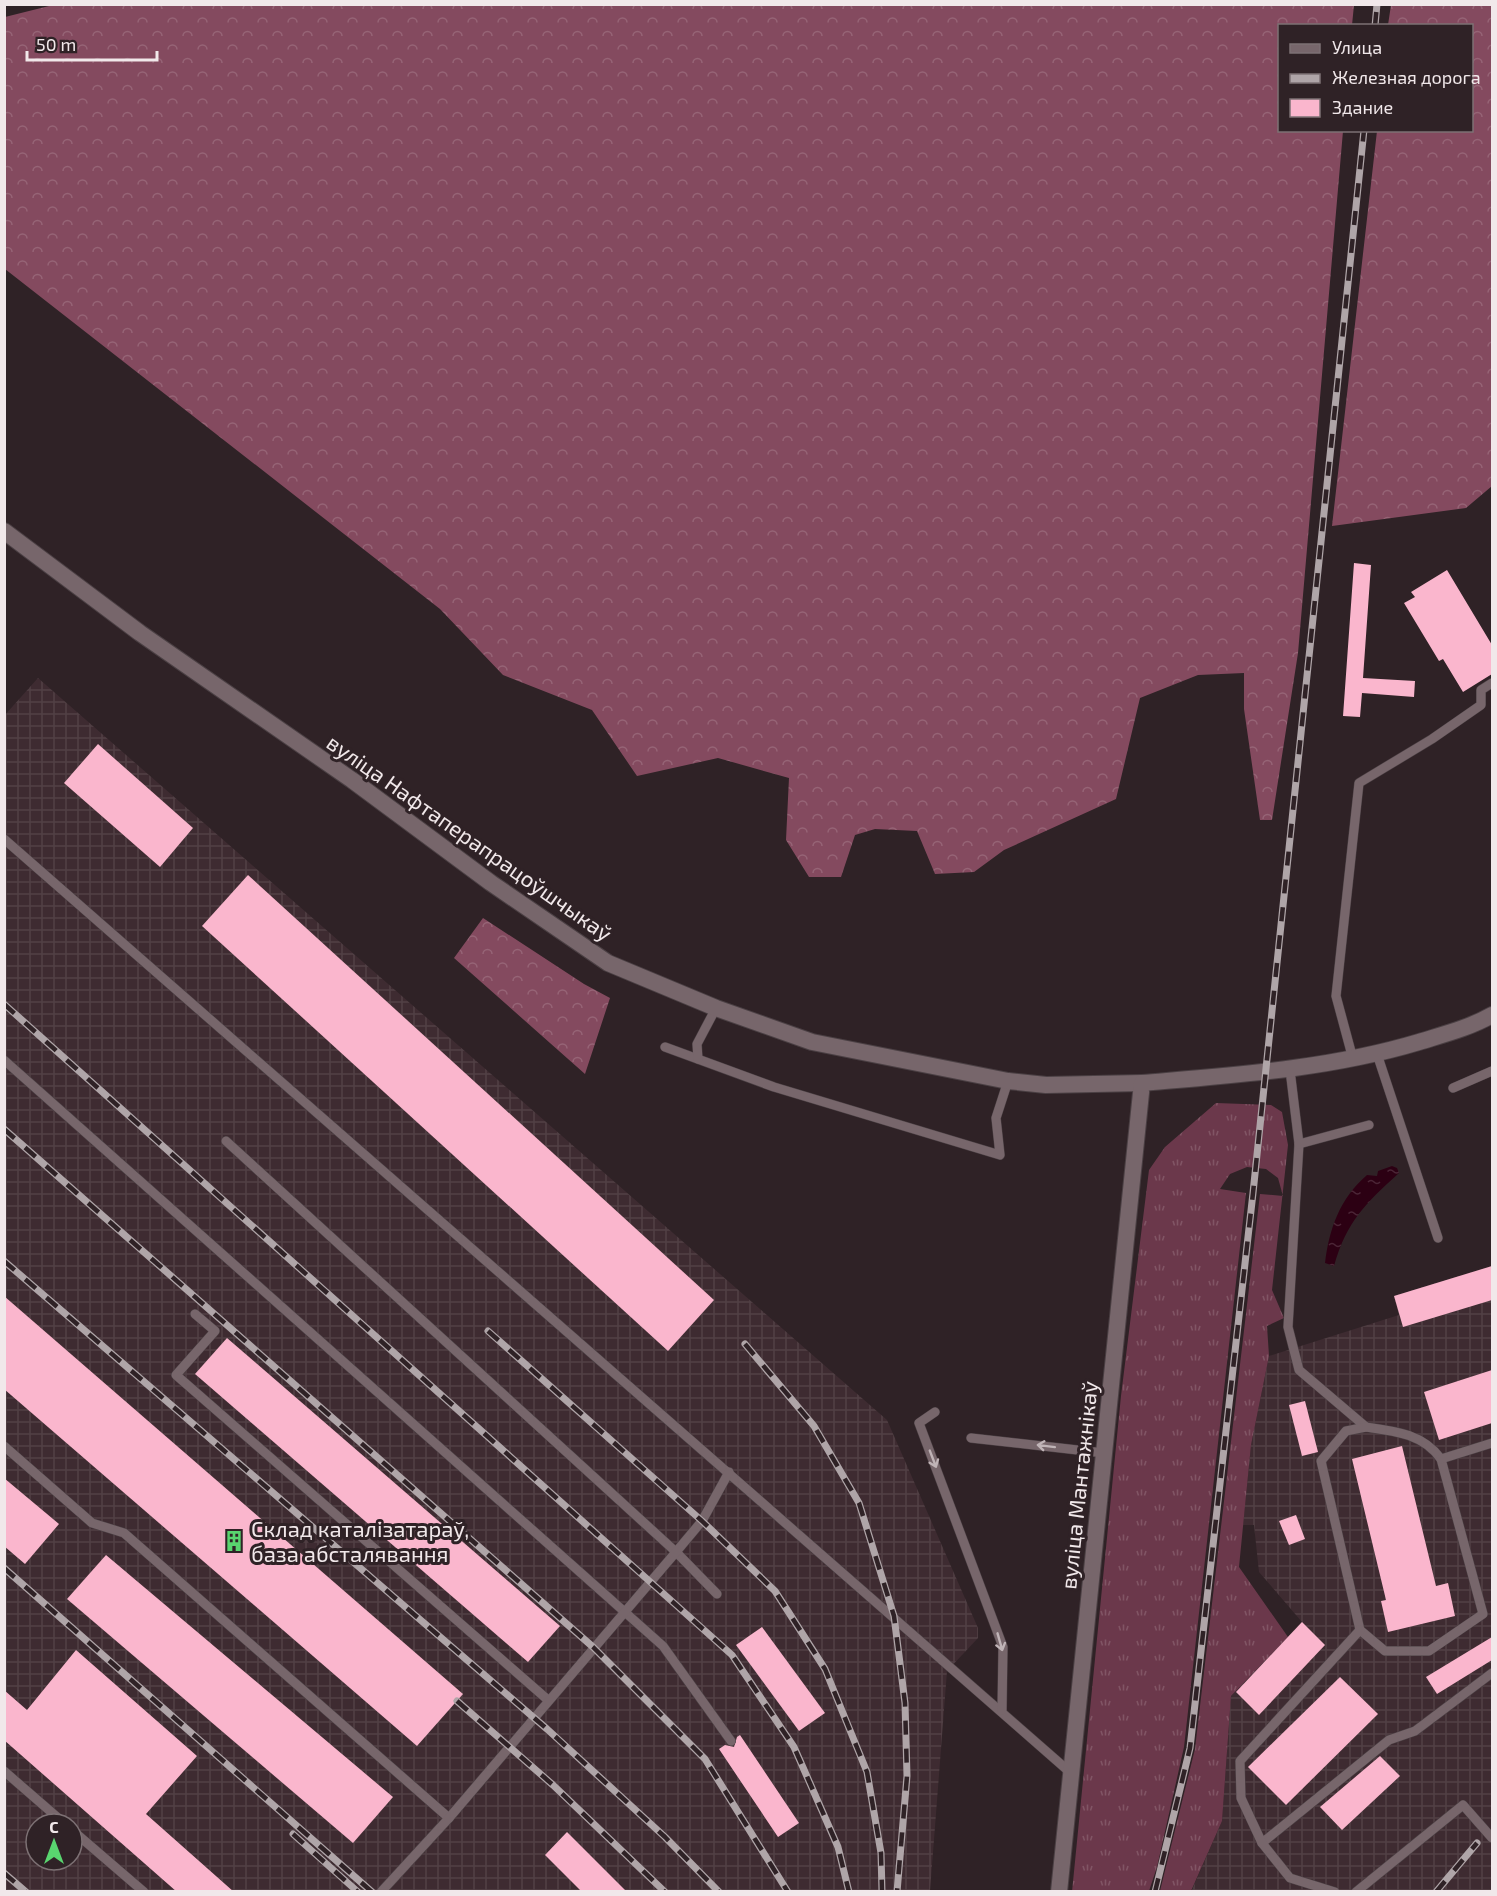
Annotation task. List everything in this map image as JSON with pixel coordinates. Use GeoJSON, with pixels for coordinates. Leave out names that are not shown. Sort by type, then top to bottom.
{"type":"FeatureCollection","features":[{"type":"Feature","properties":{"kind":"street","name":"вуліца Нафтаперапрацоўшчыкаў"},"geometry":{"type":"LineString","coordinates":[[4,531],[140,633],[352,780],[491,884],[608,963],[716,1008],[812,1042],[1008,1081],[1046,1085],[1142,1083],[1290,1070],[1353,1059],[1471,1026],[1492,1015]]}},
{"type":"Feature","properties":{"kind":"street","name":"вуліца Мантажнікаў"},"geometry":{"type":"LineString","coordinates":[[1059,1892],[1142,1083]]}},
{"type":"Feature","properties":{"kind":"lane"},"geometry":{"type":"LineString","coordinates":[[1353,1059],[1336,996],[1359,783],[1432,739],[1481,705],[1481,690],[1492,683]]}},
{"type":"Feature","properties":{"kind":"lane"},"geometry":{"type":"LineString","coordinates":[[4,839],[1002,1710],[1072,1774]]}},
{"type":"Feature","properties":{"kind":"lane"},"geometry":{"type":"LineString","coordinates":[[698,1059],[697,1044],[716,1008]]}},
{"type":"Feature","properties":{"kind":"lane"},"geometry":{"type":"LineString","coordinates":[[665,1047],[785,1090],[1000,1155],[996,1118],[1008,1081]]}},
{"type":"Feature","properties":{"kind":"lane"},"geometry":{"type":"LineString","coordinates":[[1377,1054],[1438,1238]]}},
{"type":"Feature","properties":{"kind":"lane"},"geometry":{"type":"LineString","coordinates":[[4,1060],[626,1611],[663,1646],[731,1741]]}},
{"type":"Feature","properties":{"kind":"lane"},"geometry":{"type":"LineString","coordinates":[[1290,1070],[1299,1144],[1287,1327],[1299,1370],[1366,1427]]}},
{"type":"Feature","properties":{"kind":"lane"},"geometry":{"type":"LineString","coordinates":[[1453,1088],[1492,1071]]}},
{"type":"Feature","properties":{"kind":"lane"},"geometry":{"type":"LineString","coordinates":[[1299,1144],[1369,1125]]}},
{"type":"Feature","properties":{"kind":"lane"},"geometry":{"type":"LineString","coordinates":[[226,1141],[676,1552],[717,1594]]}},
{"type":"Feature","properties":{"kind":"lane"},"geometry":{"type":"LineString","coordinates":[[195,1314],[215,1331],[176,1375],[548,1700]]}},
{"type":"Feature","properties":{"kind":"lane"},"geometry":{"type":"LineString","coordinates":[[935,1412],[919,1423],[1003,1647],[1002,1710]]}},
{"type":"Feature","properties":{"kind":"lane"},"geometry":{"type":"LineString","coordinates":[[1366,1427],[1403,1432],[1431,1445],[1441,1459],[1484,1614],[1430,1651],[1385,1651],[1360,1630],[1321,1461],[1346,1431],[1366,1427]]}},
{"type":"Feature","properties":{"kind":"lane"},"geometry":{"type":"LineString","coordinates":[[971,1437],[1104,1453]]}},
{"type":"Feature","properties":{"kind":"lane"},"geometry":{"type":"LineString","coordinates":[[1441,1459],[1492,1443]]}},
{"type":"Feature","properties":{"kind":"lane"},"geometry":{"type":"LineString","coordinates":[[4,1446],[92,1523],[124,1533],[449,1818]]}},
{"type":"Feature","properties":{"kind":"lane"},"geometry":{"type":"LineString","coordinates":[[381,1892],[449,1818],[702,1521],[729,1472]]}},
{"type":"Feature","properties":{"kind":"lane"},"geometry":{"type":"LineString","coordinates":[[1335,1892],[1290,1878],[1262,1843],[1241,1798],[1240,1761],[1360,1630]]}},
{"type":"Feature","properties":{"kind":"lane"},"geometry":{"type":"LineString","coordinates":[[1262,1843],[1389,1740],[1415,1731],[1492,1673]]}},
{"type":"Feature","properties":{"kind":"lane"},"geometry":{"type":"LineString","coordinates":[[4,1772],[51,1812]]}},
{"type":"Feature","properties":{"kind":"lane"},"geometry":{"type":"LineString","coordinates":[[1356,1892],[1463,1805],[1492,1838]]}},
{"type":"Feature","properties":{"kind":"lane"},"geometry":{"type":"LineString","coordinates":[[84,1840],[144,1892]]}},
{"type":"Feature","properties":{"kind":"shaded area"},"geometry":{"type":"Polygon","coordinates":[[[38,678],[887,1420],[978,1628],[978,1638],[947,1671],[930,1891],[5,1892],[4,716],[38,678]]]}},
{"type":"Feature","properties":{"kind":"shaded area"},"geometry":{"type":"Polygon","coordinates":[[[1492,1266],[1492,1891],[1191,1892],[1222,1821],[1231,1696],[1302,1622],[1259,1572],[1254,1525],[1243,1525],[1251,1445],[1269,1356],[1399,1315],[1394,1296],[1492,1266]]]}},
{"type":"Feature","properties":{"kind":"green space"},"geometry":{"type":"Polygon","coordinates":[[[53,5],[1354,5],[1352,24],[1278,24],[1278,132],[1343,132],[1298,653],[1272,820],[1260,820],[1244,709],[1244,673],[1198,675],[1140,698],[1116,799],[1004,850],[974,872],[935,874],[917,831],[875,829],[855,835],[841,877],[809,877],[786,840],[789,778],[718,758],[637,776],[592,710],[503,675],[440,609],[5,269],[5,17],[53,5]]]}},
{"type":"Feature","properties":{"kind":"green space"},"geometry":{"type":"Polygon","coordinates":[[[1391,5],[1492,5],[1492,486],[1466,508],[1332,526],[1377,132],[1473,132],[1473,24],[1388,24],[1391,5]]]}},
{"type":"Feature","properties":{"kind":"green space"},"geometry":{"type":"Polygon","coordinates":[[[483,918],[584,984],[610,998],[585,1074],[454,958],[483,918]]]}},
{"type":"Feature","properties":{"kind":"green space"},"geometry":{"type":"Polygon","coordinates":[[[1216,1103],[1271,1105],[1282,1112],[1288,1145],[1283,1194],[1278,1178],[1266,1169],[1247,1167],[1230,1174],[1220,1189],[1246,1193],[1184,1747],[1157,1867],[1149,1891],[1072,1892],[1121,1396],[1149,1170],[1165,1147],[1216,1103]]]}},
{"type":"Feature","properties":{"kind":"green space"},"geometry":{"type":"Polygon","coordinates":[[[1260,1194],[1282,1196],[1272,1290],[1284,1318],[1267,1326],[1269,1356],[1251,1445],[1239,1567],[1288,1637],[1231,1696],[1222,1821],[1191,1891],[1160,1891],[1195,1749],[1260,1194]]]}},
{"type":"Feature","properties":{"kind":"water"},"geometry":{"type":"Polygon","coordinates":[[[1392,1166],[1397,1168],[1399,1173],[1376,1194],[1351,1225],[1334,1266],[1325,1263],[1329,1238],[1343,1204],[1367,1175],[1377,1176],[1378,1171],[1392,1166]]]}},
{"type":"Feature","properties":{"kind":"building"},"geometry":{"type":"Polygon","coordinates":[[[1354,563],[1371,565],[1363,678],[1415,681],[1414,697],[1362,693],[1360,717],[1343,716],[1354,563]]]}},
{"type":"Feature","properties":{"kind":"building"},"geometry":{"type":"Polygon","coordinates":[[[1447,570],[1492,645],[1492,674],[1463,692],[1443,659],[1439,661],[1404,603],[1415,597],[1411,592],[1447,570]]]}},
{"type":"Feature","properties":{"kind":"building"},"geometry":{"type":"Polygon","coordinates":[[[98,744],[193,828],[160,867],[64,783],[98,744]]]}},
{"type":"Feature","properties":{"kind":"building"},"geometry":{"type":"Polygon","coordinates":[[[248,875],[714,1300],[668,1351],[202,926],[248,875]]]}},
{"type":"Feature","properties":{"kind":"building"},"geometry":{"type":"Polygon","coordinates":[[[1492,1266],[1492,1300],[1403,1327],[1394,1296],[1492,1266]]]}},
{"type":"Feature","properties":{"kind":"building","name":"Склад каталізатараў, база абсталявання"},"geometry":{"type":"Polygon","coordinates":[[[4,1296],[463,1694],[417,1746],[4,1389],[4,1296]]]}},
{"type":"Feature","properties":{"kind":"building"},"geometry":{"type":"Polygon","coordinates":[[[227,1338],[560,1626],[528,1662],[195,1374],[227,1338]]]}},
{"type":"Feature","properties":{"kind":"building"},"geometry":{"type":"Polygon","coordinates":[[[1492,1370],[1492,1423],[1439,1440],[1424,1392],[1492,1370]]]}},
{"type":"Feature","properties":{"kind":"building"},"geometry":{"type":"Polygon","coordinates":[[[1305,1401],[1318,1452],[1302,1456],[1289,1405],[1305,1401]]]}},
{"type":"Feature","properties":{"kind":"building"},"geometry":{"type":"Polygon","coordinates":[[[1402,1446],[1436,1586],[1448,1583],[1455,1616],[1388,1632],[1381,1601],[1386,1600],[1352,1459],[1402,1446]]]}},
{"type":"Feature","properties":{"kind":"building"},"geometry":{"type":"Polygon","coordinates":[[[4,1478],[59,1524],[25,1564],[4,1546],[4,1478]]]}},
{"type":"Feature","properties":{"kind":"building"},"geometry":{"type":"Polygon","coordinates":[[[1296,1515],[1305,1539],[1289,1545],[1279,1521],[1296,1515]]]}},
{"type":"Feature","properties":{"kind":"building"},"geometry":{"type":"Polygon","coordinates":[[[106,1555],[393,1797],[353,1843],[67,1599],[106,1555]]]}},
{"type":"Feature","properties":{"kind":"building"},"geometry":{"type":"Polygon","coordinates":[[[1302,1622],[1325,1645],[1259,1715],[1236,1692],[1302,1622]]]}},
{"type":"Feature","properties":{"kind":"building"},"geometry":{"type":"Polygon","coordinates":[[[762,1627],[825,1713],[799,1731],[736,1645],[762,1627]]]}},
{"type":"Feature","properties":{"kind":"building"},"geometry":{"type":"Polygon","coordinates":[[[1492,1637],[1492,1660],[1437,1694],[1426,1677],[1492,1637]]]}},
{"type":"Feature","properties":{"kind":"building"},"geometry":{"type":"Polygon","coordinates":[[[76,1650],[197,1756],[146,1814],[234,1892],[177,1892],[4,1740],[4,1690],[27,1710],[76,1650]]]}},
{"type":"Feature","properties":{"kind":"building"},"geometry":{"type":"Polygon","coordinates":[[[1340,1677],[1378,1714],[1286,1805],[1248,1767],[1340,1677]]]}},
{"type":"Feature","properties":{"kind":"building"},"geometry":{"type":"Polygon","coordinates":[[[740,1735],[799,1823],[778,1837],[719,1749],[725,1745],[734,1747],[740,1735]]]}},
{"type":"Feature","properties":{"kind":"building"},"geometry":{"type":"Polygon","coordinates":[[[1380,1756],[1400,1776],[1342,1830],[1320,1807],[1380,1756]]]}},
{"type":"Feature","properties":{"kind":"building"},"geometry":{"type":"Polygon","coordinates":[[[567,1832],[627,1892],[582,1892],[545,1855],[567,1832]]]}},
{"type":"Feature","properties":{"kind":"railway"},"geometry":{"type":"LineString","coordinates":[[1375,24],[1377,4]]}},
{"type":"Feature","properties":{"kind":"railway"},"geometry":{"type":"LineString","coordinates":[[1155,1892],[1190,1748],[1253,1193],[1364,132]]}},
{"type":"Feature","properties":{"kind":"railway"},"geometry":{"type":"LineString","coordinates":[[4,1004],[732,1655],[794,1747],[838,1847],[849,1892]]}},
{"type":"Feature","properties":{"kind":"railway"},"geometry":{"type":"LineString","coordinates":[[4,1129],[593,1647],[705,1759],[788,1892]]}},
{"type":"Feature","properties":{"kind":"railway"},"geometry":{"type":"LineString","coordinates":[[4,1261],[547,1729],[665,1837],[719,1892]]}},
{"type":"Feature","properties":{"kind":"railway"},"geometry":{"type":"LineString","coordinates":[[488,1331],[702,1521],[775,1591],[825,1669],[867,1772],[881,1853],[882,1892]]}},
{"type":"Feature","properties":{"kind":"railway"},"geometry":{"type":"LineString","coordinates":[[745,1344],[814,1426],[859,1503],[894,1616],[905,1703],[907,1776],[897,1892]]}},
{"type":"Feature","properties":{"kind":"railway"},"geometry":{"type":"LineString","coordinates":[[4,1568],[372,1892]]}},
{"type":"Feature","properties":{"kind":"railway"},"geometry":{"type":"LineString","coordinates":[[457,1701],[553,1785],[665,1892]]}},
{"type":"Feature","properties":{"kind":"railway"},"geometry":{"type":"LineString","coordinates":[[293,1834],[358,1892]]}},
{"type":"Feature","properties":{"kind":"railway"},"geometry":{"type":"LineString","coordinates":[[1436,1892],[1477,1843]]}},
{"type":"Feature","properties":{"kind":"railway"},"geometry":{"type":"LineString","coordinates":[[4,1873],[26,1892]]}},
{"type":"Feature","properties":{"kind":"place","name":"Склад каталізатараў, база абсталявання"},"geometry":{"type":"Point","coordinates":[234,1541]}}]}
